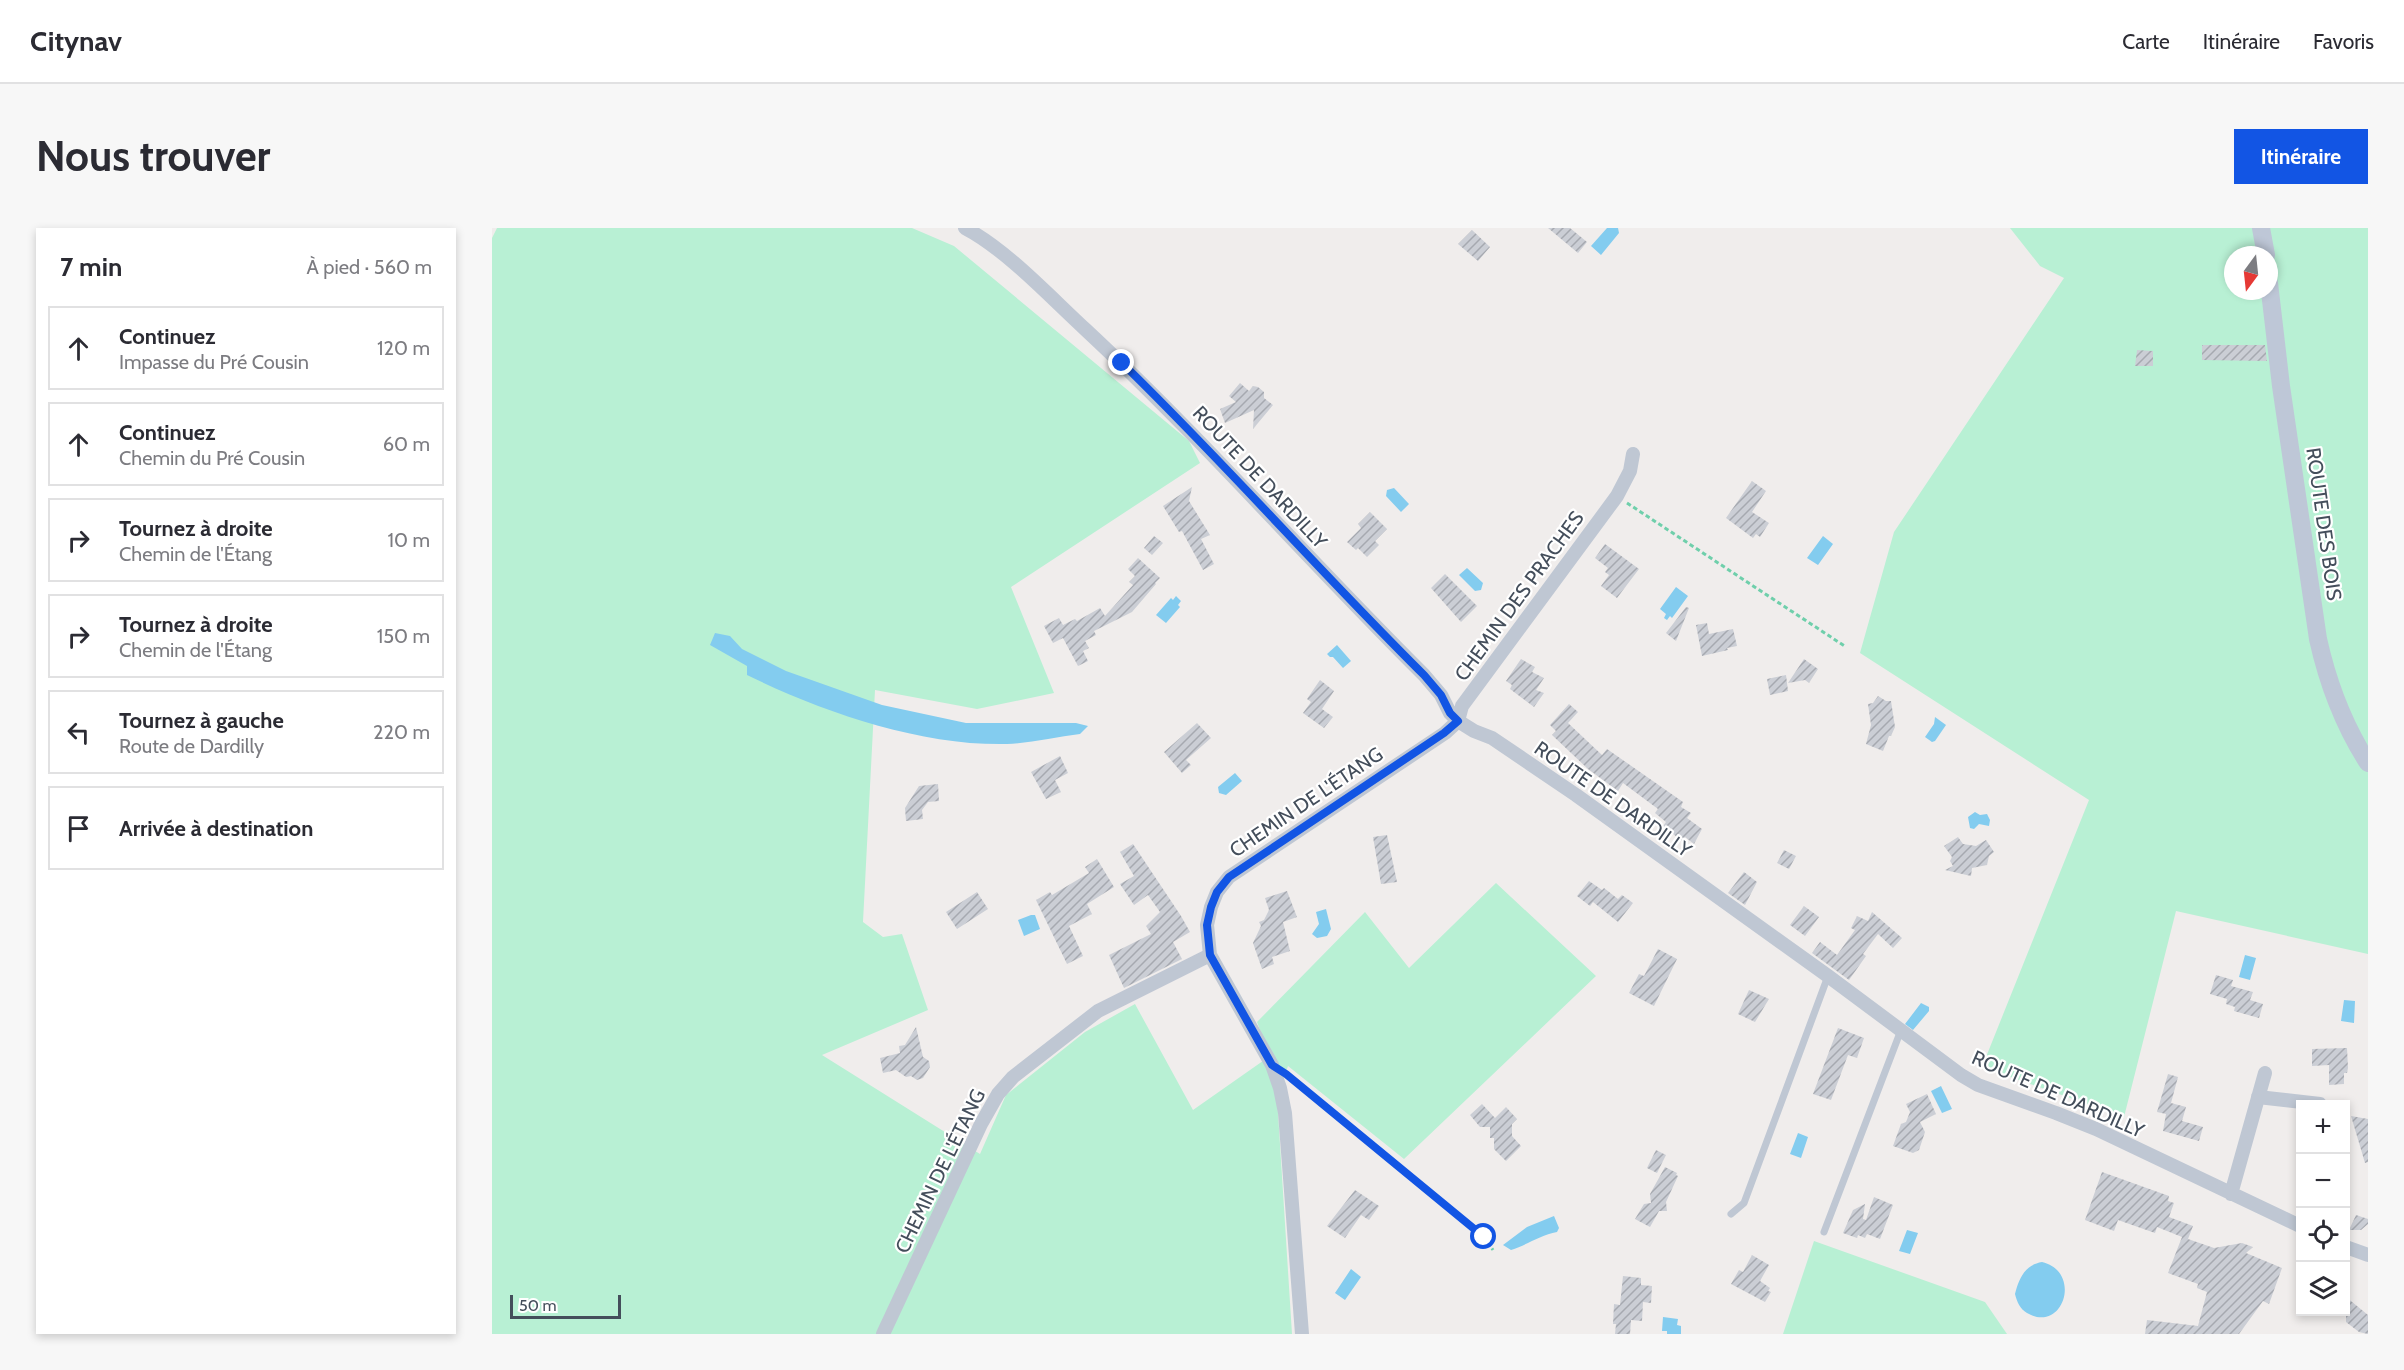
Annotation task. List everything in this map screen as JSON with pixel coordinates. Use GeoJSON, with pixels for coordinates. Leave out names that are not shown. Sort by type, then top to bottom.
{"type":"FeatureCollection","features":[{"type":"Feature","properties":{"kind":"street","name":"ROUTE DE DARDILLY"},"geometry":{"type":"LineString","coordinates":[[964,228],[1010,261],[1171,411],[1306,555],[1424,675],[1458,721],[1492,738],[1576,795],[1828,976],[1961,1075],[1978,1085],[2076,1121],[2296,1224]]}},
{"type":"Feature","properties":{"kind":"street"},"geometry":{"type":"LineString","coordinates":[[2261,228],[2264,246]]}},
{"type":"Feature","properties":{"kind":"street","name":"ROUTE DES BOIS"},"geometry":{"type":"LineString","coordinates":[[2271,300],[2281,386],[2318,639],[2336,703],[2368,763]]}},
{"type":"Feature","properties":{"kind":"street","name":"CHEMIN DES PRACHES"},"geometry":{"type":"LineString","coordinates":[[1458,721],[1462,706],[1617,496],[1630,471],[1633,454]]}},
{"type":"Feature","properties":{"kind":"street","name":"CHEMIN DE L'ÉTANG"},"geometry":{"type":"LineString","coordinates":[[882,1334],[981,1124],[998,1094],[1013,1077],[1098,1011],[1210,955],[1207,925],[1211,907],[1217,892],[1229,877],[1444,733],[1458,721]]}},
{"type":"Feature","properties":{"kind":"street"},"geometry":{"type":"LineString","coordinates":[[1210,955],[1272,1065],[1281,1088],[1285,1113],[1302,1334]]}},
{"type":"Feature","properties":{"kind":"street"},"geometry":{"type":"LineString","coordinates":[[2231,1194],[2265,1073]]}},
{"type":"Feature","properties":{"kind":"street"},"geometry":{"type":"LineString","coordinates":[[2258,1097],[2296,1101]]}},
{"type":"Feature","properties":{"kind":"street"},"geometry":{"type":"LineString","coordinates":[[2350,1248],[2368,1255]]}},
{"type":"Feature","properties":{"kind":"lane"},"geometry":{"type":"LineString","coordinates":[[1731,1214],[1744,1203],[1828,976]]}},
{"type":"Feature","properties":{"kind":"lane"},"geometry":{"type":"LineString","coordinates":[[1824,1232],[1901,1030]]}},
{"type":"Feature","properties":{"kind":"path"},"geometry":{"type":"LineString","coordinates":[[1617,496],[1846,647]]}},
{"type":"Feature","properties":{"kind":"path"},"geometry":{"type":"LineString","coordinates":[[1272,1065],[1286,1074],[1484,1237],[1493,1250]]}},
{"type":"Feature","properties":{"kind":"green space"},"geometry":{"type":"Polygon","coordinates":[[[497,228],[912,228],[954,246],[1189,441],[1200,463],[1011,587],[1054,693],[977,709],[875,690],[863,922],[883,937],[902,934],[928,1010],[822,1055],[980,1154],[1006,1095],[1085,1032],[1135,1004],[1193,1110],[1270,1056],[1257,1022],[1365,912],[1409,968],[1496,883],[1596,976],[1404,1159],[1288,1066],[1277,1097],[1292,1334],[492,1334],[492,238],[497,228]]]}},
{"type":"Feature","properties":{"kind":"green space"},"geometry":{"type":"Polygon","coordinates":[[[2010,228],[2368,228],[2368,954],[2176,911],[2124,1117],[1982,1067],[2089,800],[1860,653],[1894,532],[2064,278],[2040,266],[2010,228]]]}},
{"type":"Feature","properties":{"kind":"green space"},"geometry":{"type":"Polygon","coordinates":[[[1814,1241],[1985,1302],[2007,1334],[1783,1334],[1814,1241]]]}},
{"type":"Feature","properties":{"kind":"water"},"geometry":{"type":"Polygon","coordinates":[[[1607,228],[1618,228],[1619,233],[1601,255],[1591,246],[1607,228]]]}},
{"type":"Feature","properties":{"kind":"water"},"geometry":{"type":"Polygon","coordinates":[[[1394,488],[1409,504],[1401,512],[1386,496],[1387,490],[1394,488]]]}},
{"type":"Feature","properties":{"kind":"water"},"geometry":{"type":"Polygon","coordinates":[[[1823,536],[1833,544],[1818,565],[1807,558],[1823,536]]]}},
{"type":"Feature","properties":{"kind":"water"},"geometry":{"type":"Polygon","coordinates":[[[1467,568],[1483,583],[1481,590],[1475,591],[1459,575],[1467,568]]]}},
{"type":"Feature","properties":{"kind":"water"},"geometry":{"type":"Polygon","coordinates":[[[1676,587],[1688,596],[1672,618],[1670,616],[1667,620],[1664,618],[1666,614],[1660,609],[1676,587]]]}},
{"type":"Feature","properties":{"kind":"water"},"geometry":{"type":"Polygon","coordinates":[[[1176,596],[1181,601],[1178,605],[1180,607],[1166,623],[1156,615],[1171,598],[1173,600],[1176,596]]]}},
{"type":"Feature","properties":{"kind":"water"},"geometry":{"type":"Polygon","coordinates":[[[715,633],[730,636],[742,649],[786,671],[882,705],[966,723],[1076,723],[1088,726],[1080,734],[1007,744],[974,743],[907,733],[840,714],[747,675],[747,666],[710,645],[715,633]]]}},
{"type":"Feature","properties":{"kind":"water"},"geometry":{"type":"Polygon","coordinates":[[[1337,645],[1351,661],[1343,668],[1327,654],[1337,645]]]}},
{"type":"Feature","properties":{"kind":"water"},"geometry":{"type":"Polygon","coordinates":[[[1935,717],[1946,725],[1932,742],[1925,737],[1934,724],[1935,717]]]}},
{"type":"Feature","properties":{"kind":"water"},"geometry":{"type":"Polygon","coordinates":[[[1235,773],[1242,781],[1226,795],[1219,793],[1218,787],[1235,773]]]}},
{"type":"Feature","properties":{"kind":"water"},"geometry":{"type":"Polygon","coordinates":[[[1975,812],[1980,815],[1987,814],[1990,820],[1989,826],[1979,824],[1974,829],[1970,828],[1968,817],[1975,812]]]}},
{"type":"Feature","properties":{"kind":"water"},"geometry":{"type":"Polygon","coordinates":[[[1326,909],[1331,929],[1327,936],[1317,938],[1312,934],[1319,924],[1316,912],[1326,909]]]}},
{"type":"Feature","properties":{"kind":"water"},"geometry":{"type":"Polygon","coordinates":[[[1035,915],[1040,929],[1024,936],[1018,920],[1035,915]]]}},
{"type":"Feature","properties":{"kind":"water"},"geometry":{"type":"Polygon","coordinates":[[[2245,955],[2256,958],[2250,980],[2239,977],[2245,955]]]}},
{"type":"Feature","properties":{"kind":"water"},"geometry":{"type":"Polygon","coordinates":[[[2344,1000],[2355,1001],[2354,1023],[2341,1021],[2344,1000]]]}},
{"type":"Feature","properties":{"kind":"water"},"geometry":{"type":"Polygon","coordinates":[[[1921,1003],[1929,1007],[1929,1011],[1913,1030],[1905,1024],[1921,1003]]]}},
{"type":"Feature","properties":{"kind":"water"},"geometry":{"type":"Polygon","coordinates":[[[1941,1086],[1952,1109],[1942,1113],[1931,1091],[1941,1086]]]}},
{"type":"Feature","properties":{"kind":"water"},"geometry":{"type":"Polygon","coordinates":[[[1798,1133],[1808,1137],[1801,1158],[1790,1154],[1798,1133]]]}},
{"type":"Feature","properties":{"kind":"water"},"geometry":{"type":"Polygon","coordinates":[[[1554,1216],[1559,1228],[1557,1232],[1511,1250],[1503,1245],[1527,1227],[1554,1216]]]}},
{"type":"Feature","properties":{"kind":"water"},"geometry":{"type":"Polygon","coordinates":[[[1907,1230],[1918,1233],[1910,1254],[1899,1251],[1907,1230]]]}},
{"type":"Feature","properties":{"kind":"water"},"geometry":{"type":"Polygon","coordinates":[[[2042,1262],[2055,1268],[2062,1277],[2065,1288],[2058,1309],[2050,1315],[2040,1317],[2022,1309],[2015,1294],[2027,1269],[2042,1262]]]}},
{"type":"Feature","properties":{"kind":"water"},"geometry":{"type":"Polygon","coordinates":[[[1351,1269],[1361,1277],[1345,1300],[1335,1293],[1351,1269]]]}},
{"type":"Feature","properties":{"kind":"water"},"geometry":{"type":"Polygon","coordinates":[[[1663,1317],[1678,1319],[1677,1325],[1681,1326],[1681,1334],[1667,1334],[1667,1331],[1662,1331],[1663,1317]]]}},
{"type":"Feature","properties":{"kind":"building"},"geometry":{"type":"Polygon","coordinates":[[[1548,228],[1570,228],[1587,242],[1578,253],[1548,228]]]}},
{"type":"Feature","properties":{"kind":"building"},"geometry":{"type":"Polygon","coordinates":[[[1472,230],[1490,247],[1478,261],[1458,244],[1472,230]]]}},
{"type":"Feature","properties":{"kind":"building"},"geometry":{"type":"Polygon","coordinates":[[[2202,345],[2265,345],[2267,361],[2202,360],[2202,345]]]}},
{"type":"Feature","properties":{"kind":"building"},"geometry":{"type":"Polygon","coordinates":[[[2137,350],[2153,351],[2153,366],[2135,366],[2137,350]]]}},
{"type":"Feature","properties":{"kind":"building"},"geometry":{"type":"Polygon","coordinates":[[[1240,383],[1249,391],[1253,386],[1258,387],[1264,392],[1264,398],[1273,405],[1253,429],[1254,410],[1225,423],[1220,409],[1236,402],[1229,396],[1240,383]]]}},
{"type":"Feature","properties":{"kind":"building"},"geometry":{"type":"Polygon","coordinates":[[[1752,481],[1766,491],[1752,512],[1769,523],[1760,537],[1756,534],[1753,538],[1726,518],[1752,481]]]}},
{"type":"Feature","properties":{"kind":"building"},"geometry":{"type":"Polygon","coordinates":[[[1192,487],[1189,501],[1210,535],[1201,539],[1214,564],[1203,570],[1182,531],[1179,532],[1163,506],[1192,487]]]}},
{"type":"Feature","properties":{"kind":"building"},"geometry":{"type":"Polygon","coordinates":[[[1370,512],[1387,529],[1375,541],[1379,545],[1367,557],[1347,542],[1361,528],[1358,524],[1370,512]]]}},
{"type":"Feature","properties":{"kind":"building"},"geometry":{"type":"Polygon","coordinates":[[[1154,536],[1163,543],[1152,555],[1144,548],[1154,536]]]}},
{"type":"Feature","properties":{"kind":"building"},"geometry":{"type":"Polygon","coordinates":[[[1605,544],[1639,569],[1617,598],[1601,586],[1609,575],[1605,572],[1608,568],[1595,558],[1605,544]]]}},
{"type":"Feature","properties":{"kind":"building"},"geometry":{"type":"Polygon","coordinates":[[[1138,558],[1160,578],[1132,612],[1094,631],[1096,635],[1085,641],[1089,648],[1083,651],[1088,661],[1078,666],[1063,638],[1053,643],[1044,626],[1059,618],[1063,625],[1075,619],[1077,621],[1100,608],[1105,616],[1133,585],[1129,582],[1135,576],[1128,569],[1138,558]]]}},
{"type":"Feature","properties":{"kind":"building"},"geometry":{"type":"Polygon","coordinates":[[[1445,574],[1477,606],[1461,622],[1431,588],[1445,574]]]}},
{"type":"Feature","properties":{"kind":"building"},"geometry":{"type":"Polygon","coordinates":[[[1686,607],[1689,608],[1676,641],[1666,633],[1686,607]]]}},
{"type":"Feature","properties":{"kind":"building"},"geometry":{"type":"Polygon","coordinates":[[[1707,623],[1709,634],[1733,629],[1737,646],[1702,656],[1696,625],[1707,623]]]}},
{"type":"Feature","properties":{"kind":"building"},"geometry":{"type":"Polygon","coordinates":[[[1521,659],[1535,667],[1532,672],[1544,678],[1536,690],[1544,693],[1534,707],[1510,689],[1512,685],[1506,681],[1521,659]]]}},
{"type":"Feature","properties":{"kind":"building"},"geometry":{"type":"Polygon","coordinates":[[[1804,659],[1818,669],[1809,683],[1805,680],[1788,683],[1804,659]]]}},
{"type":"Feature","properties":{"kind":"building"},"geometry":{"type":"Polygon","coordinates":[[[1786,675],[1788,691],[1770,695],[1767,679],[1786,675]]]}},
{"type":"Feature","properties":{"kind":"building"},"geometry":{"type":"Polygon","coordinates":[[[1320,680],[1334,691],[1322,709],[1333,717],[1324,728],[1303,713],[1311,702],[1307,699],[1320,680]]]}},
{"type":"Feature","properties":{"kind":"building"},"geometry":{"type":"Polygon","coordinates":[[[1878,696],[1891,701],[1895,727],[1883,751],[1866,744],[1871,725],[1868,704],[1873,703],[1878,696]]]}},
{"type":"Feature","properties":{"kind":"building"},"geometry":{"type":"Polygon","coordinates":[[[1569,704],[1578,712],[1568,723],[1602,755],[1607,749],[1683,802],[1681,807],[1691,813],[1687,818],[1702,829],[1694,844],[1685,837],[1682,841],[1663,826],[1666,822],[1655,813],[1658,809],[1623,783],[1618,791],[1588,769],[1552,735],[1556,731],[1550,725],[1569,704]]]}},
{"type":"Feature","properties":{"kind":"building"},"geometry":{"type":"Polygon","coordinates":[[[1197,723],[1211,738],[1186,760],[1191,765],[1182,773],[1164,752],[1197,723]]]}},
{"type":"Feature","properties":{"kind":"building"},"geometry":{"type":"Polygon","coordinates":[[[1060,756],[1068,773],[1055,780],[1061,792],[1046,799],[1031,772],[1060,756]]]}},
{"type":"Feature","properties":{"kind":"building"},"geometry":{"type":"Polygon","coordinates":[[[938,784],[939,801],[928,802],[922,810],[923,819],[906,821],[905,808],[919,786],[938,784]]]}},
{"type":"Feature","properties":{"kind":"building"},"geometry":{"type":"Polygon","coordinates":[[[1387,835],[1397,882],[1381,884],[1373,837],[1387,835]]]}},
{"type":"Feature","properties":{"kind":"building"},"geometry":{"type":"Polygon","coordinates":[[[1958,837],[1963,844],[1976,846],[1986,840],[1994,852],[1989,856],[1987,865],[1972,868],[1971,876],[1945,870],[1953,866],[1950,861],[1952,857],[1944,846],[1958,837]]]}},
{"type":"Feature","properties":{"kind":"building"},"geometry":{"type":"Polygon","coordinates":[[[1133,844],[1190,932],[1173,942],[1182,959],[1124,988],[1109,955],[1151,934],[1146,926],[1160,912],[1148,895],[1134,905],[1120,884],[1134,876],[1120,852],[1133,844]]]}},
{"type":"Feature","properties":{"kind":"building"},"geometry":{"type":"Polygon","coordinates":[[[1784,850],[1796,856],[1789,869],[1777,863],[1784,850]]]}},
{"type":"Feature","properties":{"kind":"building"},"geometry":{"type":"Polygon","coordinates":[[[1097,859],[1114,887],[1087,904],[1092,914],[1069,926],[1083,956],[1067,964],[1036,900],[1050,892],[1052,895],[1089,873],[1085,867],[1097,859]]]}},
{"type":"Feature","properties":{"kind":"building"},"geometry":{"type":"Polygon","coordinates":[[[1744,872],[1757,882],[1745,905],[1728,893],[1744,872]]]}},
{"type":"Feature","properties":{"kind":"building"},"geometry":{"type":"Polygon","coordinates":[[[1589,881],[1602,890],[1604,888],[1618,899],[1622,895],[1633,903],[1618,922],[1593,902],[1590,906],[1577,896],[1589,881]]]}},
{"type":"Feature","properties":{"kind":"building"},"geometry":{"type":"Polygon","coordinates":[[[1287,891],[1297,917],[1283,922],[1290,951],[1272,957],[1274,964],[1262,969],[1253,943],[1261,926],[1259,922],[1264,920],[1269,910],[1265,898],[1287,891]]]}},
{"type":"Feature","properties":{"kind":"building"},"geometry":{"type":"Polygon","coordinates":[[[977,892],[988,909],[957,929],[946,912],[977,892]]]}},
{"type":"Feature","properties":{"kind":"building"},"geometry":{"type":"Polygon","coordinates":[[[1804,906],[1819,917],[1805,936],[1790,925],[1804,906]]]}},
{"type":"Feature","properties":{"kind":"building"},"geometry":{"type":"Polygon","coordinates":[[[1872,912],[1902,938],[1893,948],[1878,934],[1863,954],[1866,956],[1849,980],[1812,953],[1820,942],[1837,955],[1855,930],[1851,928],[1857,916],[1868,921],[1872,912]]]}},
{"type":"Feature","properties":{"kind":"building"},"geometry":{"type":"Polygon","coordinates":[[[1658,949],[1677,959],[1654,1006],[1629,993],[1639,974],[1644,976],[1658,949]]]}},
{"type":"Feature","properties":{"kind":"building"},"geometry":{"type":"Polygon","coordinates":[[[2216,975],[2233,980],[2231,986],[2253,992],[2250,1000],[2263,1004],[2259,1018],[2234,1011],[2235,1007],[2226,1004],[2227,999],[2210,994],[2216,975]]]}},
{"type":"Feature","properties":{"kind":"building"},"geometry":{"type":"Polygon","coordinates":[[[1749,990],[1769,999],[1755,1022],[1738,1014],[1749,990]]]}},
{"type":"Feature","properties":{"kind":"building"},"geometry":{"type":"Polygon","coordinates":[[[916,1027],[923,1057],[929,1061],[930,1067],[923,1078],[917,1080],[911,1076],[906,1077],[896,1070],[883,1073],[880,1058],[900,1053],[899,1046],[905,1045],[916,1027]]]}},
{"type":"Feature","properties":{"kind":"building"},"geometry":{"type":"Polygon","coordinates":[[[1838,1028],[1864,1038],[1857,1058],[1848,1055],[1831,1100],[1813,1094],[1838,1028]]]}},
{"type":"Feature","properties":{"kind":"building"},"geometry":{"type":"Polygon","coordinates":[[[2347,1048],[2348,1068],[2347,1073],[2344,1073],[2344,1084],[2329,1085],[2329,1065],[2312,1066],[2312,1049],[2347,1048]]]}},
{"type":"Feature","properties":{"kind":"building"},"geometry":{"type":"Polygon","coordinates":[[[2168,1074],[2178,1077],[2171,1103],[2186,1107],[2182,1121],[2203,1127],[2199,1141],[2163,1131],[2166,1114],[2157,1112],[2168,1074]]]}},
{"type":"Feature","properties":{"kind":"building"},"geometry":{"type":"Polygon","coordinates":[[[1927,1094],[1936,1114],[1920,1122],[1925,1132],[1919,1150],[1913,1153],[1893,1146],[1901,1124],[1906,1122],[1910,1112],[1906,1104],[1927,1094]]]}},
{"type":"Feature","properties":{"kind":"building"},"geometry":{"type":"Polygon","coordinates":[[[1482,1104],[1495,1118],[1506,1107],[1517,1119],[1512,1124],[1512,1136],[1521,1146],[1506,1161],[1494,1149],[1494,1138],[1490,1138],[1490,1127],[1480,1127],[1470,1115],[1482,1104]]]}},
{"type":"Feature","properties":{"kind":"building"},"geometry":{"type":"Polygon","coordinates":[[[2351,1116],[2368,1119],[2368,1162],[2365,1163],[2351,1116]]]}},
{"type":"Feature","properties":{"kind":"building"},"geometry":{"type":"Polygon","coordinates":[[[1656,1150],[1666,1155],[1657,1173],[1647,1168],[1656,1150]]]}},
{"type":"Feature","properties":{"kind":"building"},"geometry":{"type":"Polygon","coordinates":[[[1665,1167],[1677,1173],[1678,1176],[1666,1202],[1667,1211],[1659,1211],[1650,1227],[1635,1219],[1644,1204],[1651,1203],[1650,1194],[1665,1167]]]}},
{"type":"Feature","properties":{"kind":"building"},"geometry":{"type":"Polygon","coordinates":[[[2102,1172],[2169,1196],[2168,1201],[2174,1203],[2169,1217],[2193,1226],[2188,1239],[2214,1248],[2242,1243],[2253,1247],[2246,1253],[2282,1268],[2269,1304],[2263,1301],[2239,1334],[2145,1334],[2147,1320],[2198,1326],[2207,1292],[2197,1288],[2198,1284],[2168,1273],[2182,1237],[2157,1227],[2155,1233],[2118,1220],[2114,1231],[2085,1220],[2102,1172]]]}},
{"type":"Feature","properties":{"kind":"building"},"geometry":{"type":"Polygon","coordinates":[[[1355,1190],[1379,1206],[1369,1220],[1361,1215],[1345,1238],[1327,1226],[1355,1190]]]}},
{"type":"Feature","properties":{"kind":"building"},"geometry":{"type":"Polygon","coordinates":[[[1874,1197],[1893,1205],[1880,1239],[1867,1234],[1865,1238],[1858,1235],[1857,1238],[1843,1233],[1853,1210],[1865,1204],[1863,1219],[1866,1220],[1874,1197]]]}},
{"type":"Feature","properties":{"kind":"building"},"geometry":{"type":"Polygon","coordinates":[[[2356,1215],[2368,1219],[2368,1224],[2361,1230],[2350,1230],[2356,1215]]]}},
{"type":"Feature","properties":{"kind":"building"},"geometry":{"type":"Polygon","coordinates":[[[1752,1255],[1769,1265],[1760,1281],[1770,1288],[1768,1291],[1771,1292],[1765,1302],[1731,1284],[1739,1270],[1743,1272],[1752,1255]]]}},
{"type":"Feature","properties":{"kind":"building"},"geometry":{"type":"Polygon","coordinates":[[[1623,1276],[1641,1278],[1641,1285],[1652,1286],[1651,1303],[1643,1302],[1642,1321],[1631,1320],[1630,1334],[1615,1334],[1614,1304],[1620,1305],[1623,1276]]]}},
{"type":"Feature","properties":{"kind":"building"},"geometry":{"type":"Polygon","coordinates":[[[2350,1300],[2368,1315],[2368,1334],[2359,1332],[2346,1322],[2346,1316],[2350,1316],[2350,1300]]]}},
{"type":"Feature","properties":{"kind":"route"},"geometry":{"type":"LineString","coordinates":[[1122,363],[1171,411],[1306,555],[1424,675],[1458,721],[1444,733],[1229,877],[1217,892],[1207,925],[1210,955],[1272,1065],[1286,1074],[1484,1237]]}}]}
